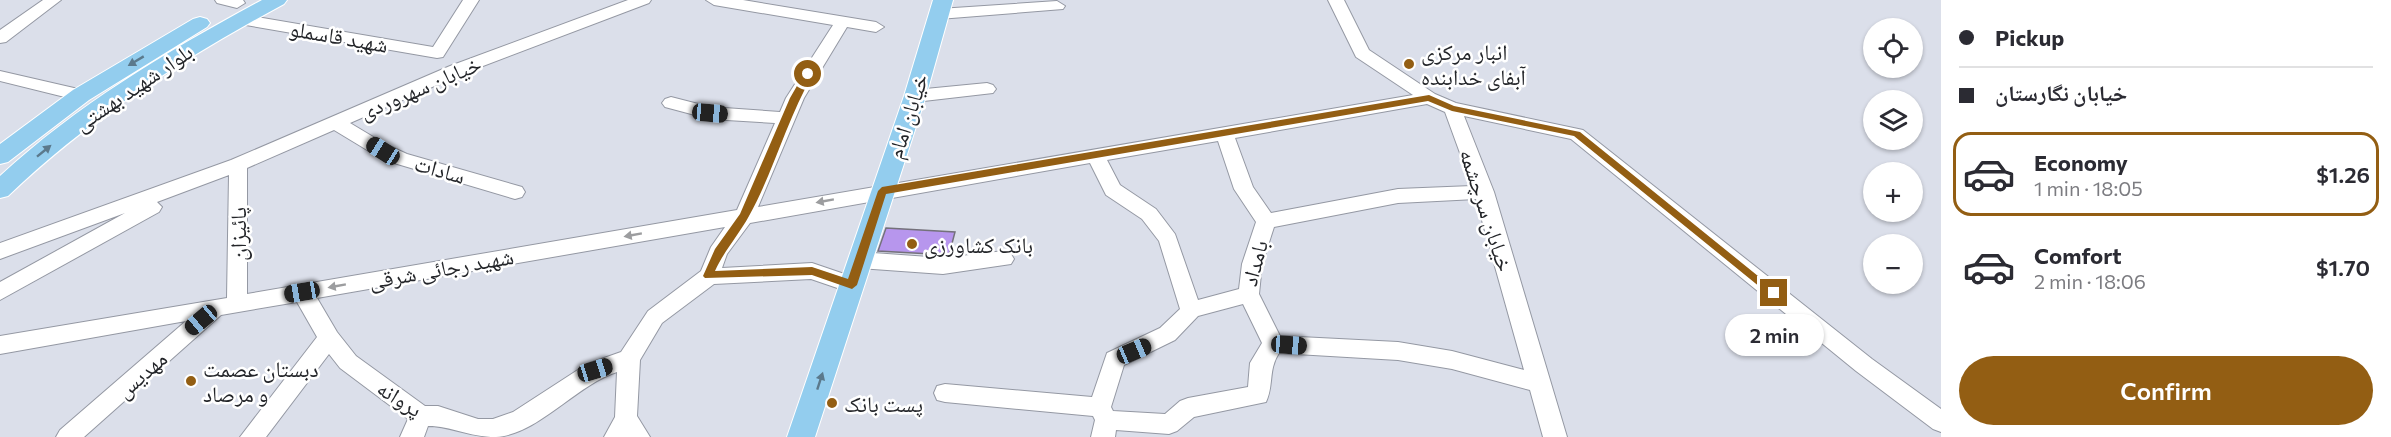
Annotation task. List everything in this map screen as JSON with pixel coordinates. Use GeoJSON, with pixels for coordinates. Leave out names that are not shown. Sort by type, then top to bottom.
{"type":"FeatureCollection","features":[{"type":"Feature","properties":{"kind":"main road","name":"بلوار شهید بهشتی"},"geometry":{"type":"LineString","coordinates":[[0,156],[81,95],[235,5],[277,0]]}},
{"type":"Feature","properties":{"kind":"main road","name":"بلوار شهید بهشتی"},"geometry":{"type":"LineString","coordinates":[[0,190],[85,117],[171,60],[235,5]]}},
{"type":"Feature","properties":{"kind":"main road","name":"خیابان امام"},"geometry":{"type":"LineString","coordinates":[[801,437],[915,96],[941,7]]}},
{"type":"Feature","properties":{"kind":"street"},"geometry":{"type":"LineString","coordinates":[[0,38],[53,0]]}},
{"type":"Feature","properties":{"kind":"street"},"geometry":{"type":"LineString","coordinates":[[456,70],[437,53],[471,0]]}},
{"type":"Feature","properties":{"kind":"street","name":"خیابان سهروردی"},"geometry":{"type":"LineString","coordinates":[[0,251],[238,165],[456,70],[643,0]]}},
{"type":"Feature","properties":{"kind":"street"},"geometry":{"type":"LineString","coordinates":[[714,0],[876,27]]}},
{"type":"Feature","properties":{"kind":"street"},"geometry":{"type":"LineString","coordinates":[[1336,0],[1362,53],[1429,98],[1452,108],[1577,134],[1854,357],[1941,422]]}},
{"type":"Feature","properties":{"kind":"street","name":"شهید قاسملو"},"geometry":{"type":"LineString","coordinates":[[235,5],[437,53]]}},
{"type":"Feature","properties":{"kind":"street"},"geometry":{"type":"LineString","coordinates":[[941,7],[1058,6]]}},
{"type":"Feature","properties":{"kind":"street"},"geometry":{"type":"LineString","coordinates":[[627,431],[626,389],[629,359],[655,317],[709,276],[718,252],[744,216],[786,118],[808,74],[843,21]]}},
{"type":"Feature","properties":{"kind":"street"},"geometry":{"type":"LineString","coordinates":[[0,76],[81,95]]}},
{"type":"Feature","properties":{"kind":"street"},"geometry":{"type":"LineString","coordinates":[[915,96],[987,89]]}},
{"type":"Feature","properties":{"kind":"street","name":"شهید رجائی شرقی"},"geometry":{"type":"LineString","coordinates":[[0,345],[1429,98]]}},
{"type":"Feature","properties":{"kind":"street"},"geometry":{"type":"LineString","coordinates":[[670,103],[710,113],[786,118]]}},
{"type":"Feature","properties":{"kind":"street","name":"خیابان سرچشمه"},"geometry":{"type":"LineString","coordinates":[[1452,108],[1484,192],[1555,437]]}},
{"type":"Feature","properties":{"kind":"street","name":"سادات"},"geometry":{"type":"LineString","coordinates":[[336,123],[383,151],[435,171],[473,179],[515,192]]}},
{"type":"Feature","properties":{"kind":"street"},"geometry":{"type":"LineString","coordinates":[[1224,134],[1244,189],[1266,221]]}},
{"type":"Feature","properties":{"kind":"street"},"geometry":{"type":"LineString","coordinates":[[1095,155],[1113,190],[1149,214],[1168,239],[1191,310],[1183,323],[1155,342],[1115,359],[1103,421]]}},
{"type":"Feature","properties":{"kind":"street","name":"پائیزان"},"geometry":{"type":"LineString","coordinates":[[237,303],[238,165]]}},
{"type":"Feature","properties":{"kind":"street","name":"خیابان سهروردی"},"geometry":{"type":"LineString","coordinates":[[0,292],[199,180]]}},
{"type":"Feature","properties":{"kind":"street","name":"بامداد"},"geometry":{"type":"LineString","coordinates":[[1191,310],[1249,294],[1252,264],[1266,221],[1398,196],[1484,192]]}},
{"type":"Feature","properties":{"kind":"street"},"geometry":{"type":"LineString","coordinates":[[709,276],[812,271],[856,272],[1004,259]]}},
{"type":"Feature","properties":{"kind":"street","name":"پروانه"},"geometry":{"type":"LineString","coordinates":[[302,292],[329,338],[348,362],[421,416],[438,416],[478,429],[493,429],[521,419],[595,370],[629,359]]}},
{"type":"Feature","properties":{"kind":"street"},"geometry":{"type":"LineString","coordinates":[[1249,294],[1273,344]]}},
{"type":"Feature","properties":{"kind":"street","name":"مهدیس"},"geometry":{"type":"LineString","coordinates":[[68,437],[214,309]]}},
{"type":"Feature","properties":{"kind":"street"},"geometry":{"type":"LineString","coordinates":[[252,437],[329,338]]}},
{"type":"Feature","properties":{"kind":"street"},"geometry":{"type":"LineString","coordinates":[[1273,344],[1398,351],[1452,360],[1540,383]]}},
{"type":"Feature","properties":{"kind":"street"},"geometry":{"type":"LineString","coordinates":[[945,393],[1103,421],[1174,430],[1188,408],[1258,395],[1261,363],[1273,344]]}},
{"type":"Feature","properties":{"kind":"street"},"geometry":{"type":"LineString","coordinates":[[412,437],[421,416]]}},
{"type":"Feature","properties":{"kind":"building","name":"بانک کشاورزی"},"geometry":{"type":"Polygon","coordinates":[[[886,228],[955,232],[949,255],[878,251],[886,228]]]}},
{"type":"Feature","properties":{"kind":"place","name":"انبار مرکزی آبفای خدابنده"},"geometry":{"type":"Point","coordinates":[1409,64]}},
{"type":"Feature","properties":{"kind":"place","name":"بانک کشاورزی"},"geometry":{"type":"Point","coordinates":[912,244]}},
{"type":"Feature","properties":{"kind":"place","name":"دبستان عصمت و مرصاد"},"geometry":{"type":"Point","coordinates":[191,381]}},
{"type":"Feature","properties":{"kind":"place","name":"پست بانک"},"geometry":{"type":"Point","coordinates":[832,403]}},
{"type":"Feature","properties":{"kind":"route"},"geometry":{"type":"LineString","coordinates":[[808,74],[795,98],[744,216],[718,252],[709,276],[812,271],[852,285],[882,191],[1429,98],[1452,108],[1577,134],[1774,293]]}}]}
